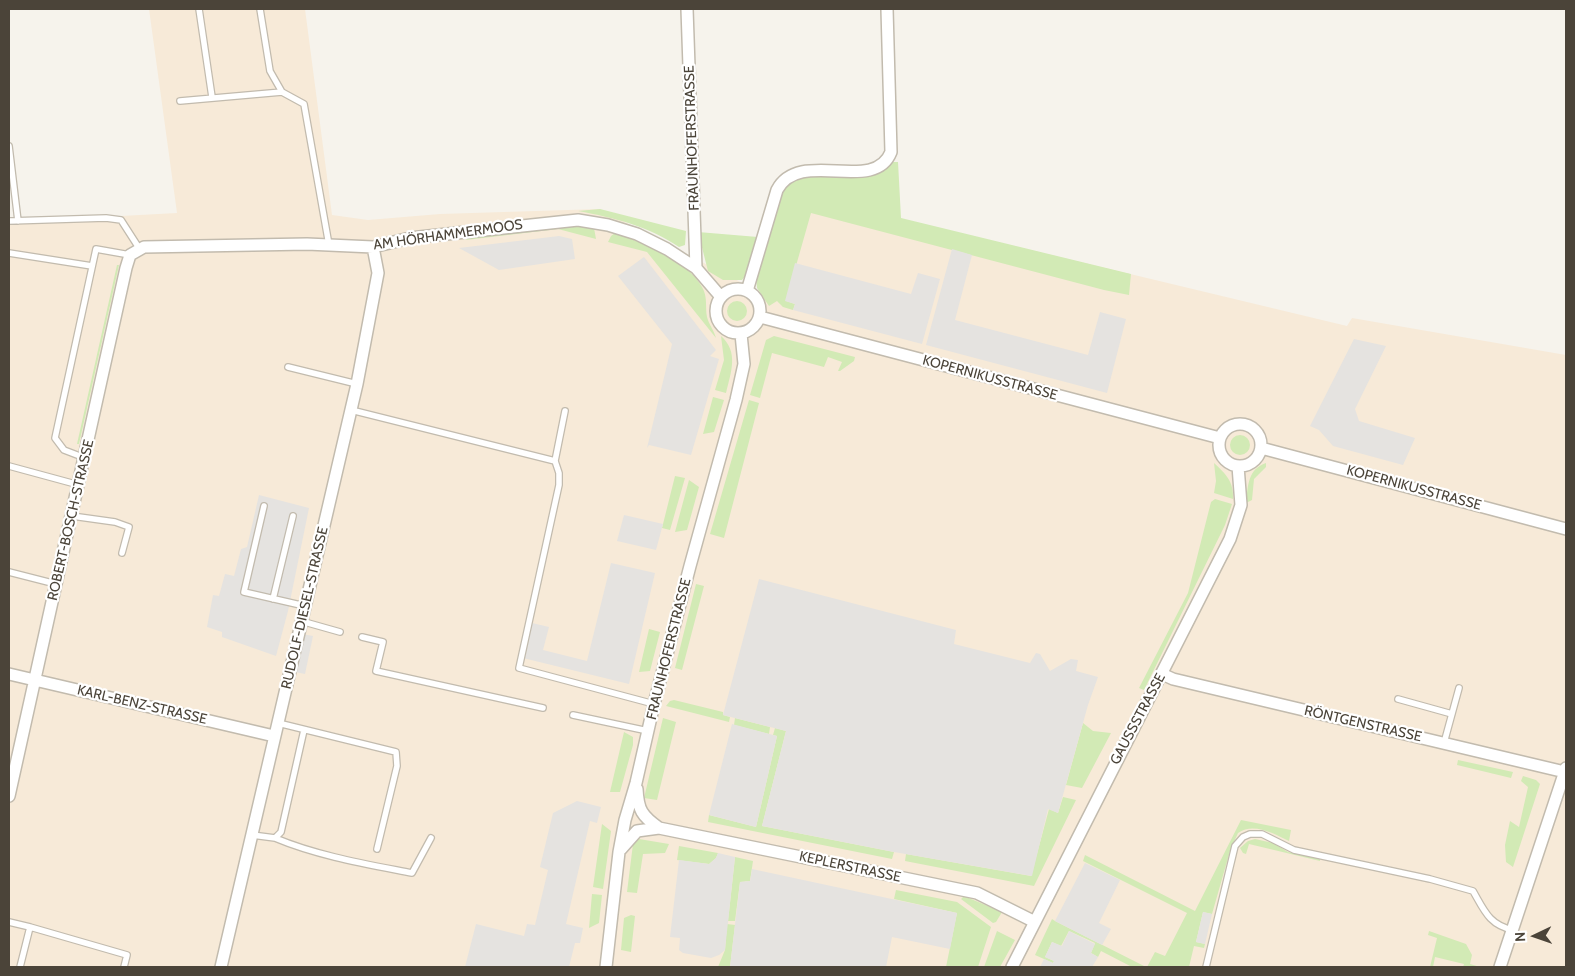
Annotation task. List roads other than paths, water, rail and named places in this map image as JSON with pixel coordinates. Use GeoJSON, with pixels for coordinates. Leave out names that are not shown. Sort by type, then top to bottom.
{"type":"FeatureCollection","features":[{"type":"Feature","properties":{"kind":"street","name":"FRAUNHOFERSTRASSE"},"geometry":{"type":"LineString","coordinates":[[687,9],[696,268]]}},
{"type":"Feature","properties":{"kind":"street"},"geometry":{"type":"LineString","coordinates":[[747,291],[777,190],[787,177],[798,171],[869,170],[878,168],[888,160],[891,152],[887,9]]}},
{"type":"Feature","properties":{"kind":"street","name":"AM HÖRHAMMERMOOS"},"geometry":{"type":"LineString","coordinates":[[135,252],[169,246],[329,244],[373,247],[428,236],[578,220],[608,225],[637,234],[696,268],[721,297]]}},
{"type":"Feature","properties":{"kind":"street","name":"RUDOLF-DIESEL-STRASSE"},"geometry":{"type":"LineString","coordinates":[[221,967],[357,384],[378,273],[373,247]]}},
{"type":"Feature","properties":{"kind":"street","name":"ROBERT-BOSCH-STRASSE"},"geometry":{"type":"LineString","coordinates":[[9,796],[10,782],[78,484],[135,252]]}},
{"type":"Feature","properties":{"kind":"street"},"geometry":{"type":"LineString","coordinates":[[733,290],[747,291],[758,302],[760,317],[753,328],[741,334],[729,332],[720,325],[716,308],[721,297],[733,290]]}},
{"type":"Feature","properties":{"kind":"street","name":"KOPERNIKUSSTRASSE"},"geometry":{"type":"LineString","coordinates":[[760,317],[1220,438]]}},
{"type":"Feature","properties":{"kind":"street","name":"FRAUNHOFERSTRASSE"},"geometry":{"type":"LineString","coordinates":[[606,967],[619,852],[627,812],[738,391],[744,364],[741,334]]}},
{"type":"Feature","properties":{"kind":"street"},"geometry":{"type":"LineString","coordinates":[[1235,425],[1248,426],[1258,435],[1261,448],[1255,459],[1244,466],[1238,466],[1226,461],[1222,456],[1219,444],[1220,438],[1224,432],[1235,425]]}},
{"type":"Feature","properties":{"kind":"street","name":"KOPERNIKUSSTRASSE"},"geometry":{"type":"LineString","coordinates":[[1261,448],[1566,529]]}},
{"type":"Feature","properties":{"kind":"street","name":"GAUSSSTRASSE"},"geometry":{"type":"LineString","coordinates":[[1012,967],[1230,539],[1241,504],[1238,466]]}},
{"type":"Feature","properties":{"kind":"street","name":"KARL-BENZ-STRASSE"},"geometry":{"type":"LineString","coordinates":[[9,674],[274,736]]}},
{"type":"Feature","properties":{"kind":"street","name":"RÖNTGENSTRASSE"},"geometry":{"type":"LineString","coordinates":[[1162,674],[1173,679],[1444,743],[1565,776]]}},
{"type":"Feature","properties":{"kind":"street"},"geometry":{"type":"LineString","coordinates":[[1500,967],[1565,776]]}},
{"type":"Feature","properties":{"kind":"street"},"geometry":{"type":"LineString","coordinates":[[636,783],[638,803],[644,817],[659,828]]}},
{"type":"Feature","properties":{"kind":"street","name":"KEPLERSTRASSE"},"geometry":{"type":"LineString","coordinates":[[619,852],[629,838],[637,831],[659,828],[977,893],[1035,922]]}},
{"type":"Feature","properties":{"kind":"lane"},"geometry":{"type":"LineString","coordinates":[[199,9],[212,97]]}},
{"type":"Feature","properties":{"kind":"lane"},"geometry":{"type":"LineString","coordinates":[[260,9],[270,71],[282,92],[304,104],[329,244]]}},
{"type":"Feature","properties":{"kind":"lane"},"geometry":{"type":"LineString","coordinates":[[180,101],[282,92]]}},
{"type":"Feature","properties":{"kind":"lane"},"geometry":{"type":"LineString","coordinates":[[9,146],[18,220]]}},
{"type":"Feature","properties":{"kind":"lane"},"geometry":{"type":"LineString","coordinates":[[9,221],[106,218],[121,220],[135,252],[96,249],[55,438],[64,450],[85,458]]}},
{"type":"Feature","properties":{"kind":"lane"},"geometry":{"type":"LineString","coordinates":[[9,253],[92,266]]}},
{"type":"Feature","properties":{"kind":"lane"},"geometry":{"type":"LineString","coordinates":[[288,367],[357,384]]}},
{"type":"Feature","properties":{"kind":"lane"},"geometry":{"type":"LineString","coordinates":[[351,410],[555,461]]}},
{"type":"Feature","properties":{"kind":"lane"},"geometry":{"type":"LineString","coordinates":[[565,411],[555,461],[559,473],[559,485],[519,668],[654,704]]}},
{"type":"Feature","properties":{"kind":"lane"},"geometry":{"type":"LineString","coordinates":[[9,466],[78,484]]}},
{"type":"Feature","properties":{"kind":"lane"},"geometry":{"type":"LineString","coordinates":[[264,506],[244,592],[305,606]]}},
{"type":"Feature","properties":{"kind":"lane"},"geometry":{"type":"LineString","coordinates":[[72,516],[115,522],[129,527],[122,553]]}},
{"type":"Feature","properties":{"kind":"lane"},"geometry":{"type":"LineString","coordinates":[[273,599],[293,516]]}},
{"type":"Feature","properties":{"kind":"lane"},"geometry":{"type":"LineString","coordinates":[[9,572],[56,584]]}},
{"type":"Feature","properties":{"kind":"lane"},"geometry":{"type":"LineString","coordinates":[[301,622],[340,632]]}},
{"type":"Feature","properties":{"kind":"lane"},"geometry":{"type":"LineString","coordinates":[[362,637],[383,642],[376,671],[543,708]]}},
{"type":"Feature","properties":{"kind":"lane"},"geometry":{"type":"LineString","coordinates":[[1444,743],[1459,688]]}},
{"type":"Feature","properties":{"kind":"lane"},"geometry":{"type":"LineString","coordinates":[[1398,699],[1452,714]]}},
{"type":"Feature","properties":{"kind":"lane"},"geometry":{"type":"LineString","coordinates":[[573,715],[648,731]]}},
{"type":"Feature","properties":{"kind":"lane"},"geometry":{"type":"LineString","coordinates":[[278,723],[396,752],[397,766],[377,849]]}},
{"type":"Feature","properties":{"kind":"lane"},"geometry":{"type":"LineString","coordinates":[[275,838],[281,832],[304,730]]}},
{"type":"Feature","properties":{"kind":"lane"},"geometry":{"type":"LineString","coordinates":[[1206,967],[1235,846],[1238,840],[1250,834],[1271,837],[1294,850],[1473,890],[1486,913],[1499,927],[1513,930]]}},
{"type":"Feature","properties":{"kind":"lane"},"geometry":{"type":"LineString","coordinates":[[252,835],[275,838],[292,845],[346,859],[412,873],[431,838]]}},
{"type":"Feature","properties":{"kind":"lane"},"geometry":{"type":"LineString","coordinates":[[9,922],[127,955],[124,967]]}},
{"type":"Feature","properties":{"kind":"lane"},"geometry":{"type":"LineString","coordinates":[[20,967],[30,928]]}}]}
